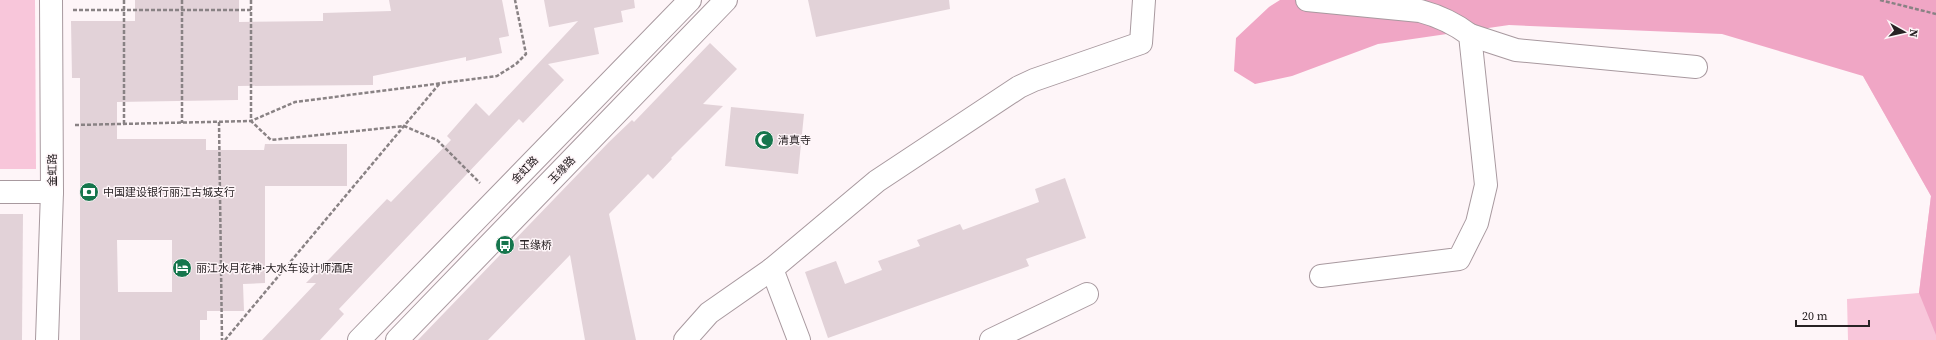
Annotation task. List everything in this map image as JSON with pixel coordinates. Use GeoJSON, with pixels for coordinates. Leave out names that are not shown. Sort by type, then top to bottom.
{"type":"FeatureCollection","features":[{"type":"Feature","properties":{"kind":"street","name":"金虹路"},"geometry":{"type":"LineString","coordinates":[[359,340],[690,0]]}},
{"type":"Feature","properties":{"kind":"street","name":"玉缘路"},"geometry":{"type":"LineString","coordinates":[[397,340],[726,0]]}},
{"type":"Feature","properties":{"kind":"street"},"geometry":{"type":"LineString","coordinates":[[685,340],[709,313],[772,270],[877,181],[1019,87],[1034,80],[1140,43],[1144,0]]}},
{"type":"Feature","properties":{"kind":"street"},"geometry":{"type":"LineString","coordinates":[[1307,0],[1420,11],[1438,16],[1455,24],[1470,35],[1516,50],[1696,67]]}},
{"type":"Feature","properties":{"kind":"street","name":"金虹路"},"geometry":{"type":"LineString","coordinates":[[47,340],[52,192],[51,5]]}},
{"type":"Feature","properties":{"kind":"street"},"geometry":{"type":"LineString","coordinates":[[1321,276],[1459,259],[1478,223],[1486,185],[1470,35]]}},
{"type":"Feature","properties":{"kind":"street"},"geometry":{"type":"LineString","coordinates":[[0,192],[52,192]]}},
{"type":"Feature","properties":{"kind":"street"},"geometry":{"type":"LineString","coordinates":[[772,270],[798,340]]}},
{"type":"Feature","properties":{"kind":"street"},"geometry":{"type":"LineString","coordinates":[[991,340],[1087,294]]}},
{"type":"Feature","properties":{"kind":"path"},"geometry":{"type":"LineString","coordinates":[[124,0],[124,124]]}},
{"type":"Feature","properties":{"kind":"path"},"geometry":{"type":"LineString","coordinates":[[182,0],[182,123]]}},
{"type":"Feature","properties":{"kind":"path"},"geometry":{"type":"LineString","coordinates":[[251,0],[251,121],[271,140],[404,126],[437,140],[496,199]]}},
{"type":"Feature","properties":{"kind":"path"},"geometry":{"type":"LineString","coordinates":[[52,126],[251,121],[295,102],[497,76],[516,64],[526,54],[515,0]]}},
{"type":"Feature","properties":{"kind":"path"},"geometry":{"type":"LineString","coordinates":[[1880,0],[1936,14]]}},
{"type":"Feature","properties":{"kind":"path"},"geometry":{"type":"LineString","coordinates":[[51,5],[124,10],[251,10]]}},
{"type":"Feature","properties":{"kind":"path"},"geometry":{"type":"LineString","coordinates":[[223,340],[440,83]]}},
{"type":"Feature","properties":{"kind":"path"},"geometry":{"type":"LineString","coordinates":[[219,122],[223,340]]}},
{"type":"Feature","properties":{"kind":"shaded area"},"geometry":{"type":"Polygon","coordinates":[[[0,0],[35,0],[36,169],[0,169],[0,0]]]}},
{"type":"Feature","properties":{"kind":"shaded area"},"geometry":{"type":"Polygon","coordinates":[[[1280,0],[1936,0],[1936,335],[1919,293],[1931,196],[1863,76],[1722,34],[1509,25],[1378,44],[1292,76],[1255,84],[1234,71],[1236,38],[1269,7],[1280,0]]]}},
{"type":"Feature","properties":{"kind":"shaded area"},"geometry":{"type":"Polygon","coordinates":[[[1936,32],[1936,340],[1848,340],[1847,299],[1919,293],[1931,196],[1863,76],[1936,32]]]}},
{"type":"Feature","properties":{"kind":"building"},"geometry":{"type":"Polygon","coordinates":[[[135,0],[239,0],[239,22],[323,21],[323,13],[391,11],[389,0],[502,0],[509,36],[499,38],[502,53],[466,61],[466,57],[373,76],[373,85],[238,86],[238,100],[117,102],[117,139],[206,139],[206,150],[264,150],[265,144],[347,144],[347,186],[265,186],[265,283],[243,284],[244,311],[207,311],[207,320],[200,320],[200,340],[80,340],[80,78],[72,78],[71,21],[135,21],[135,0]],[[117,240],[118,292],[172,292],[172,240],[117,240]]]}},
{"type":"Feature","properties":{"kind":"building"},"geometry":{"type":"Polygon","coordinates":[[[544,0],[634,0],[635,8],[621,11],[623,22],[594,28],[599,54],[548,64],[564,80],[523,123],[519,119],[339,309],[344,314],[320,340],[262,340],[316,283],[306,283],[387,199],[391,202],[451,140],[447,136],[476,103],[489,116],[578,21],[549,27],[544,0]]]}},
{"type":"Feature","properties":{"kind":"building"},"geometry":{"type":"Polygon","coordinates":[[[808,0],[949,0],[950,9],[816,37],[808,0]]]}},
{"type":"Feature","properties":{"kind":"building"},"geometry":{"type":"Polygon","coordinates":[[[710,43],[737,69],[703,104],[723,106],[671,158],[672,159],[653,179],[648,174],[609,214],[636,340],[585,340],[570,255],[488,340],[418,340],[609,142],[632,120],[634,122],[710,43]]]}},
{"type":"Feature","properties":{"kind":"building","name":"清真寺"},"geometry":{"type":"Polygon","coordinates":[[[731,107],[804,114],[798,174],[725,166],[731,107]]]}},
{"type":"Feature","properties":{"kind":"building"},"geometry":{"type":"Polygon","coordinates":[[[1065,178],[1086,238],[1026,259],[1029,266],[828,338],[805,272],[836,261],[845,284],[882,270],[878,261],[920,246],[917,240],[960,224],[963,230],[1039,202],[1035,189],[1065,178]]]}},
{"type":"Feature","properties":{"kind":"building"},"geometry":{"type":"Polygon","coordinates":[[[0,214],[23,214],[22,340],[0,340],[0,214]]]}},
{"type":"Feature","properties":{"kind":"place","name":"清真寺"},"geometry":{"type":"Point","coordinates":[764,140]}},
{"type":"Feature","properties":{"kind":"place","name":"中国建设银行丽江古城支行"},"geometry":{"type":"Point","coordinates":[89,192]}},
{"type":"Feature","properties":{"kind":"place","name":"玉缘桥"},"geometry":{"type":"Point","coordinates":[505,245]}},
{"type":"Feature","properties":{"kind":"place","name":"丽江水月花神·大水车设计师酒店"},"geometry":{"type":"Point","coordinates":[182,268]}}]}
